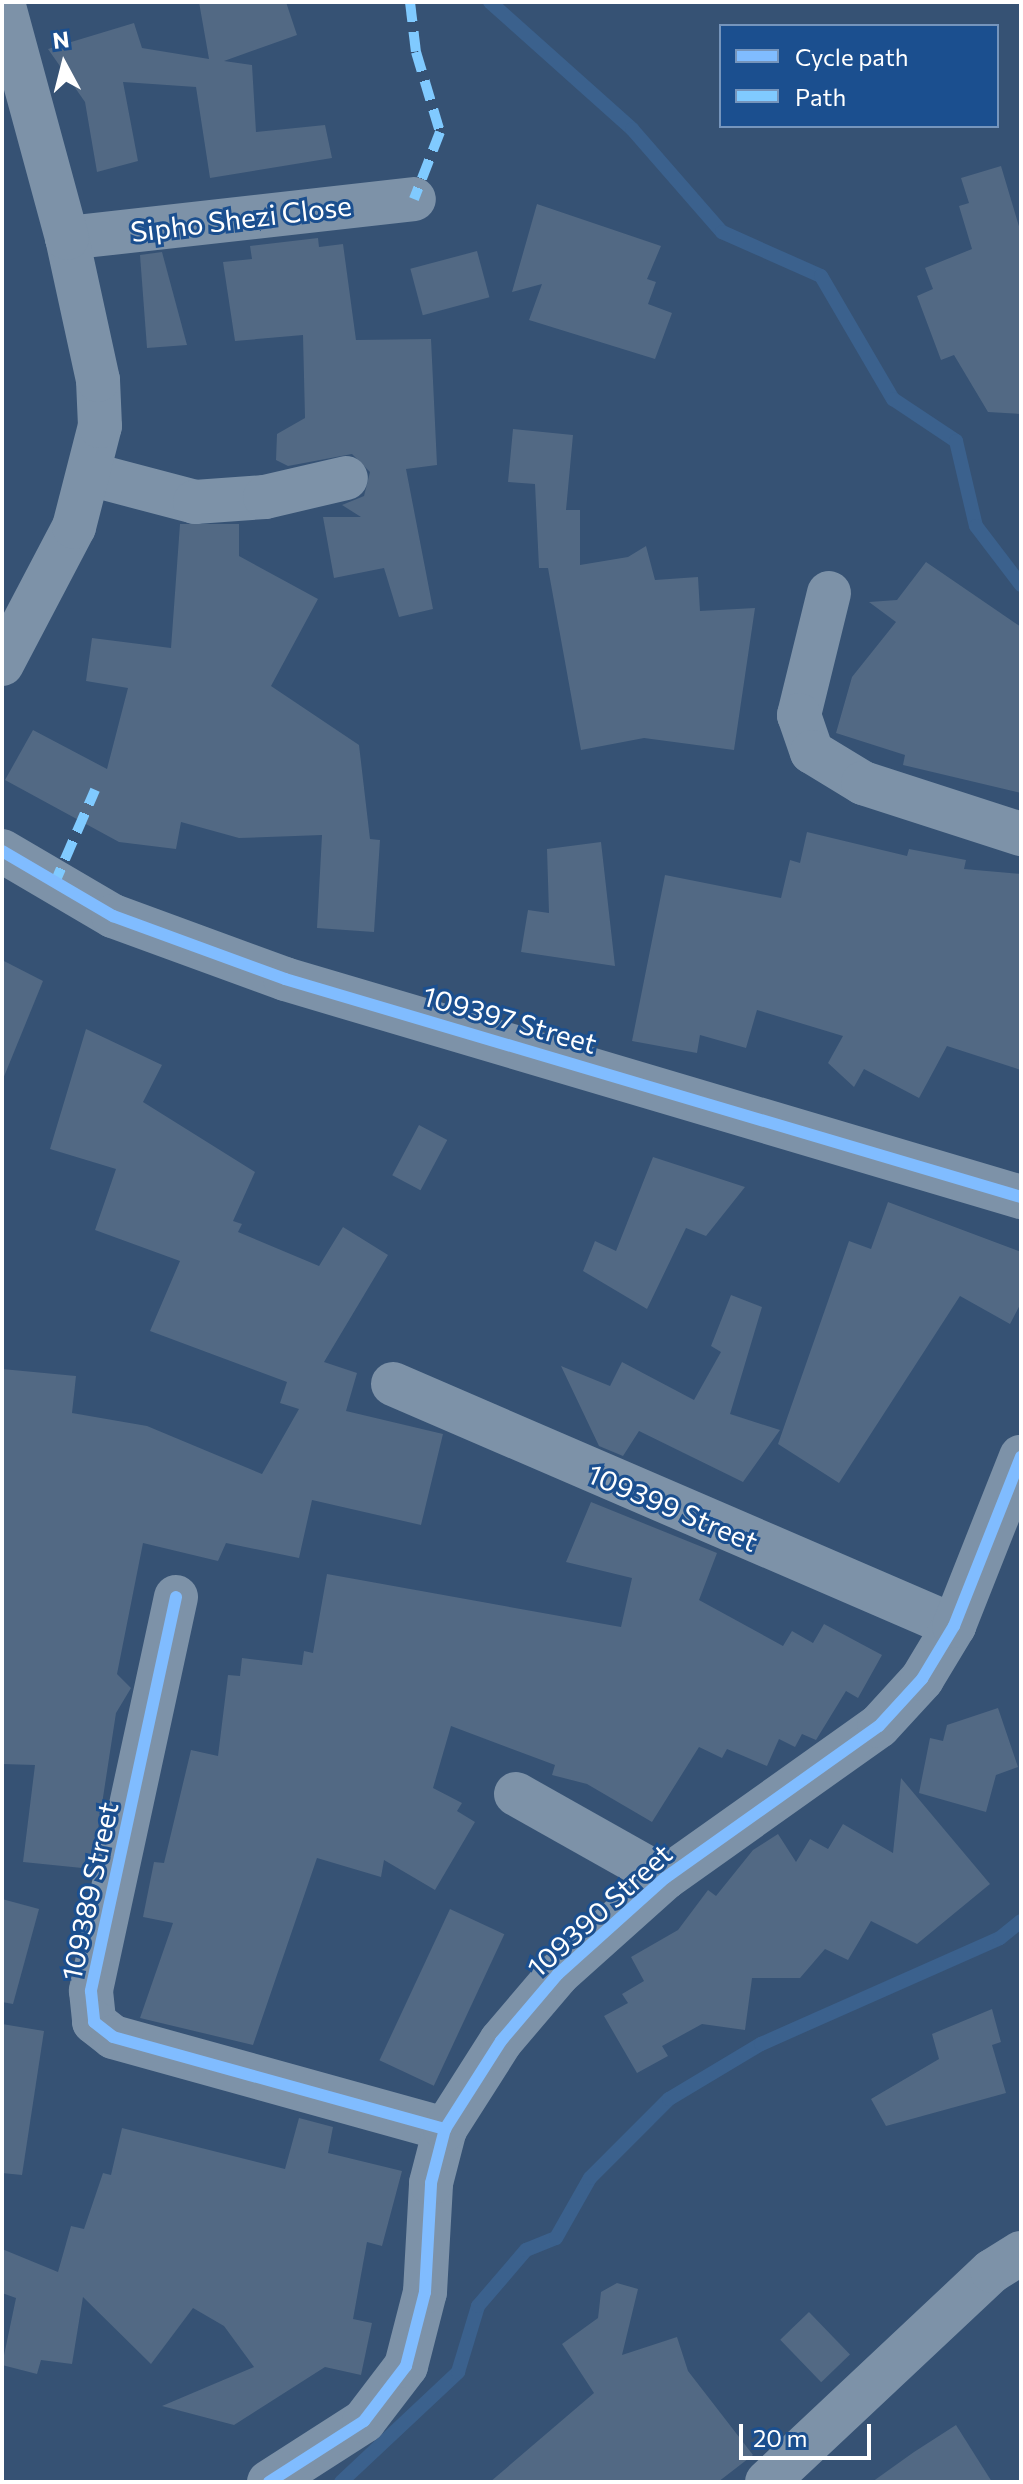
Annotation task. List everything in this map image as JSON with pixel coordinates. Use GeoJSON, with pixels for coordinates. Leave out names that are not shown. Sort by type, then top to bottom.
{"type":"FeatureCollection","features":[{"type":"Feature","properties":{"kind":"street"},"geometry":{"type":"LineString","coordinates":[[2,664],[74,527],[93,475],[98,380],[67,238],[3,2]]}},
{"type":"Feature","properties":{"kind":"street","name":"Sipho Shezi Close"},"geometry":{"type":"LineString","coordinates":[[67,238],[414,199]]}},
{"type":"Feature","properties":{"kind":"street"},"geometry":{"type":"LineString","coordinates":[[93,475],[195,502],[265,497],[346,478]]}},
{"type":"Feature","properties":{"kind":"street"},"geometry":{"type":"LineString","coordinates":[[829,593],[799,715],[812,752],[863,783],[1021,834]]}},
{"type":"Feature","properties":{"kind":"street","name":"109397 Street"},"geometry":{"type":"LineString","coordinates":[[2,851],[113,916],[285,979],[1021,1197]]}},
{"type":"Feature","properties":{"kind":"street","name":"109399 Street"},"geometry":{"type":"LineString","coordinates":[[393,1384],[954,1626]]}},
{"type":"Feature","properties":{"kind":"street","name":"109390 Street"},"geometry":{"type":"LineString","coordinates":[[269,2482],[364,2421],[406,2366],[425,2292],[431,2183],[445,2129],[501,2041],[558,1974],[665,1878],[879,1726],[922,1679],[954,1626],[1021,1457]]}},
{"type":"Feature","properties":{"kind":"street","name":"109389 Street"},"geometry":{"type":"LineString","coordinates":[[176,1597],[91,1991],[94,2022],[113,2037],[445,2129]]}},
{"type":"Feature","properties":{"kind":"street"},"geometry":{"type":"LineString","coordinates":[[516,1794],[665,1878]]}},
{"type":"Feature","properties":{"kind":"street"},"geometry":{"type":"LineString","coordinates":[[767,2482],[992,2271],[1021,2253]]}},
{"type":"Feature","properties":{"kind":"building"},"geometry":{"type":"Polygon","coordinates":[[[199,2],[286,2],[297,35],[224,61],[252,65],[256,132],[325,125],[332,158],[210,178],[196,87],[123,82],[138,161],[97,172],[85,102],[48,49],[134,23],[142,48],[209,59],[199,2]]]}},
{"type":"Feature","properties":{"kind":"building"},"geometry":{"type":"Polygon","coordinates":[[[1001,166],[1021,233],[1021,414],[988,412],[954,355],[941,360],[917,296],[933,289],[925,268],[972,249],[959,206],[969,203],[961,178],[1001,166]]]}},
{"type":"Feature","properties":{"kind":"building"},"geometry":{"type":"Polygon","coordinates":[[[537,204],[661,246],[647,279],[656,282],[648,304],[672,313],[655,359],[529,320],[542,284],[512,292],[537,204]]]}},
{"type":"Feature","properties":{"kind":"building"},"geometry":{"type":"Polygon","coordinates":[[[318,238],[319,247],[343,244],[356,340],[431,339],[437,465],[406,469],[433,609],[399,617],[384,568],[334,578],[323,517],[361,517],[342,505],[364,496],[370,472],[352,454],[288,466],[276,460],[277,434],[305,418],[303,335],[235,341],[223,262],[252,259],[250,246],[318,238]]]}},
{"type":"Feature","properties":{"kind":"building"},"geometry":{"type":"Polygon","coordinates":[[[477,251],[489,297],[423,315],[410,269],[477,251]]]}},
{"type":"Feature","properties":{"kind":"building"},"geometry":{"type":"Polygon","coordinates":[[[162,252],[187,345],[147,348],[140,255],[162,252]]]}},
{"type":"Feature","properties":{"kind":"building"},"geometry":{"type":"Polygon","coordinates":[[[513,429],[573,435],[566,510],[580,510],[580,565],[628,557],[646,546],[655,580],[698,577],[700,611],[755,608],[734,750],[644,738],[581,750],[548,568],[539,568],[535,484],[508,482],[513,429]]]}},
{"type":"Feature","properties":{"kind":"building"},"geometry":{"type":"Polygon","coordinates":[[[180,524],[239,524],[239,556],[318,599],[271,686],[359,745],[370,839],[380,840],[374,932],[317,928],[322,835],[239,838],[181,822],[176,849],[119,842],[5,780],[33,730],[107,769],[128,688],[86,681],[92,638],[171,648],[180,524]]]}},
{"type":"Feature","properties":{"kind":"building"},"geometry":{"type":"Polygon","coordinates":[[[926,562],[1021,627],[1021,793],[903,765],[905,755],[836,733],[852,677],[896,622],[869,602],[897,600],[926,562]]]}},
{"type":"Feature","properties":{"kind":"building"},"geometry":{"type":"Polygon","coordinates":[[[807,832],[907,856],[909,849],[966,860],[964,869],[1021,874],[1021,1070],[947,1046],[919,1098],[864,1069],[854,1087],[828,1063],[843,1036],[757,1010],[746,1048],[700,1035],[697,1053],[632,1041],[665,875],[781,898],[790,860],[800,863],[807,832]]]}},
{"type":"Feature","properties":{"kind":"building"},"geometry":{"type":"Polygon","coordinates":[[[601,842],[615,966],[521,952],[528,910],[549,913],[547,849],[601,842]]]}},
{"type":"Feature","properties":{"kind":"building"},"geometry":{"type":"Polygon","coordinates":[[[2,960],[43,981],[3,1079],[2,1079],[2,960]]]}},
{"type":"Feature","properties":{"kind":"building"},"geometry":{"type":"Polygon","coordinates":[[[86,1029],[162,1065],[143,1102],[255,1172],[233,1221],[242,1224],[238,1232],[319,1266],[343,1227],[388,1255],[324,1362],[357,1373],[346,1411],[443,1434],[421,1525],[312,1500],[299,1558],[226,1543],[218,1561],[143,1543],[117,1674],[131,1688],[116,1713],[92,1869],[23,1862],[35,1765],[2,1764],[2,1369],[76,1376],[72,1413],[147,1426],[262,1474],[299,1409],[280,1403],[287,1382],[150,1331],[180,1261],[95,1230],[116,1169],[50,1149],[86,1029]]]}},
{"type":"Feature","properties":{"kind":"building"},"geometry":{"type":"Polygon","coordinates":[[[419,1125],[447,1140],[420,1190],[392,1175],[419,1125]]]}},
{"type":"Feature","properties":{"kind":"building"},"geometry":{"type":"Polygon","coordinates":[[[653,1157],[745,1187],[706,1236],[686,1228],[647,1309],[583,1271],[595,1241],[616,1251],[653,1157]]]}},
{"type":"Feature","properties":{"kind":"building"},"geometry":{"type":"Polygon","coordinates":[[[888,1202],[1021,1252],[1021,1303],[1010,1324],[960,1296],[839,1483],[778,1444],[849,1241],[871,1249],[888,1202]]]}},
{"type":"Feature","properties":{"kind":"building"},"geometry":{"type":"Polygon","coordinates":[[[731,1295],[762,1307],[730,1414],[780,1430],[743,1482],[639,1431],[623,1456],[599,1446],[561,1366],[610,1386],[622,1362],[694,1400],[721,1352],[711,1346],[731,1295]]]}},
{"type":"Feature","properties":{"kind":"building"},"geometry":{"type":"Polygon","coordinates":[[[591,1502],[717,1553],[699,1600],[783,1646],[792,1631],[813,1643],[824,1624],[882,1655],[858,1698],[846,1691],[816,1740],[802,1734],[795,1747],[779,1739],[767,1766],[727,1749],[722,1758],[699,1747],[652,1822],[587,1784],[552,1775],[555,1765],[451,1726],[433,1788],[462,1803],[457,1811],[475,1822],[435,1890],[384,1860],[381,1877],[317,1858],[253,2045],[140,2018],[173,1923],[143,1917],[154,1862],[164,1863],[191,1750],[218,1756],[228,1675],[240,1676],[242,1658],[302,1665],[304,1651],[313,1653],[327,1574],[621,1627],[632,1578],[566,1562],[591,1502]]]}},
{"type":"Feature","properties":{"kind":"building"},"geometry":{"type":"Polygon","coordinates":[[[998,1708],[1018,1767],[996,1775],[986,1812],[919,1793],[930,1738],[943,1741],[947,1725],[998,1708]]]}},
{"type":"Feature","properties":{"kind":"building"},"geometry":{"type":"Polygon","coordinates":[[[901,1778],[990,1884],[917,1944],[871,1921],[848,1960],[825,1949],[800,1978],[752,1978],[745,2030],[702,2024],[662,2046],[668,2056],[637,2073],[604,2016],[628,2003],[622,1994],[644,1981],[631,1957],[678,1930],[708,1890],[716,1896],[753,1850],[778,1834],[796,1862],[810,1839],[828,1849],[843,1824],[893,1853],[901,1778]]]}},
{"type":"Feature","properties":{"kind":"building"},"geometry":{"type":"Polygon","coordinates":[[[2,1899],[39,1909],[13,2004],[2,2002],[2,1899]]]}},
{"type":"Feature","properties":{"kind":"building"},"geometry":{"type":"Polygon","coordinates":[[[450,1909],[504,1934],[434,2086],[379,2060],[450,1909]]]}},
{"type":"Feature","properties":{"kind":"building"},"geometry":{"type":"Polygon","coordinates":[[[992,2009],[1001,2042],[992,2045],[1006,2093],[886,2126],[871,2099],[939,2059],[932,2034],[992,2009]]]}},
{"type":"Feature","properties":{"kind":"building"},"geometry":{"type":"Polygon","coordinates":[[[2,2024],[44,2031],[22,2175],[2,2173],[2,2024]]]}},
{"type":"Feature","properties":{"kind":"building"},"geometry":{"type":"Polygon","coordinates":[[[299,2118],[333,2127],[328,2153],[402,2171],[382,2246],[367,2242],[353,2319],[372,2323],[361,2375],[325,2367],[234,2425],[162,2406],[254,2367],[224,2326],[193,2308],[151,2364],[83,2297],[72,2364],[41,2360],[37,2374],[2,2365],[16,2298],[2,2293],[2,2249],[58,2272],[71,2226],[84,2229],[103,2173],[111,2175],[122,2128],[285,2169],[299,2118]]]}},
{"type":"Feature","properties":{"kind":"building"},"geometry":{"type":"Polygon","coordinates":[[[617,2283],[638,2289],[622,2355],[677,2337],[688,2371],[753,2455],[718,2482],[490,2482],[594,2393],[562,2344],[598,2318],[601,2292],[617,2283]]]}},
{"type":"Feature","properties":{"kind":"building"},"geometry":{"type":"Polygon","coordinates":[[[809,2312],[850,2354],[821,2382],[780,2340],[809,2312]]]}},
{"type":"Feature","properties":{"kind":"building"},"geometry":{"type":"Polygon","coordinates":[[[956,2425],[992,2482],[872,2482],[914,2452],[956,2425]]]}},
{"type":"Feature","properties":{"kind":"waterway"},"geometry":{"type":"LineString","coordinates":[[490,2],[632,129],[722,232],[821,276],[893,399],[956,441],[976,526],[1021,585]]}},
{"type":"Feature","properties":{"kind":"waterway"},"geometry":{"type":"LineString","coordinates":[[341,2482],[458,2372],[478,2306],[526,2250],[556,2238],[590,2178],[669,2099],[761,2044],[1000,1938],[1021,1921]]}},
{"type":"Feature","properties":{"kind":"marked path"},"geometry":{"type":"LineString","coordinates":[[410,2],[416,52],[440,132],[414,199]]}},
{"type":"Feature","properties":{"kind":"marked path"},"geometry":{"type":"LineString","coordinates":[[53,887],[95,790]]}},
{"type":"Feature","properties":{"kind":"cycle path"},"geometry":{"type":"LineString","coordinates":[[2,851],[113,916],[285,979],[1021,1197]]}},
{"type":"Feature","properties":{"kind":"cycle path"},"geometry":{"type":"LineString","coordinates":[[269,2482],[364,2421],[406,2366],[425,2292],[431,2183],[445,2129],[501,2041],[558,1974],[665,1878],[879,1726],[922,1679],[954,1626],[1021,1457]]}},
{"type":"Feature","properties":{"kind":"cycle path"},"geometry":{"type":"LineString","coordinates":[[176,1597],[91,1991],[94,2022],[113,2037],[445,2129]]}}]}
